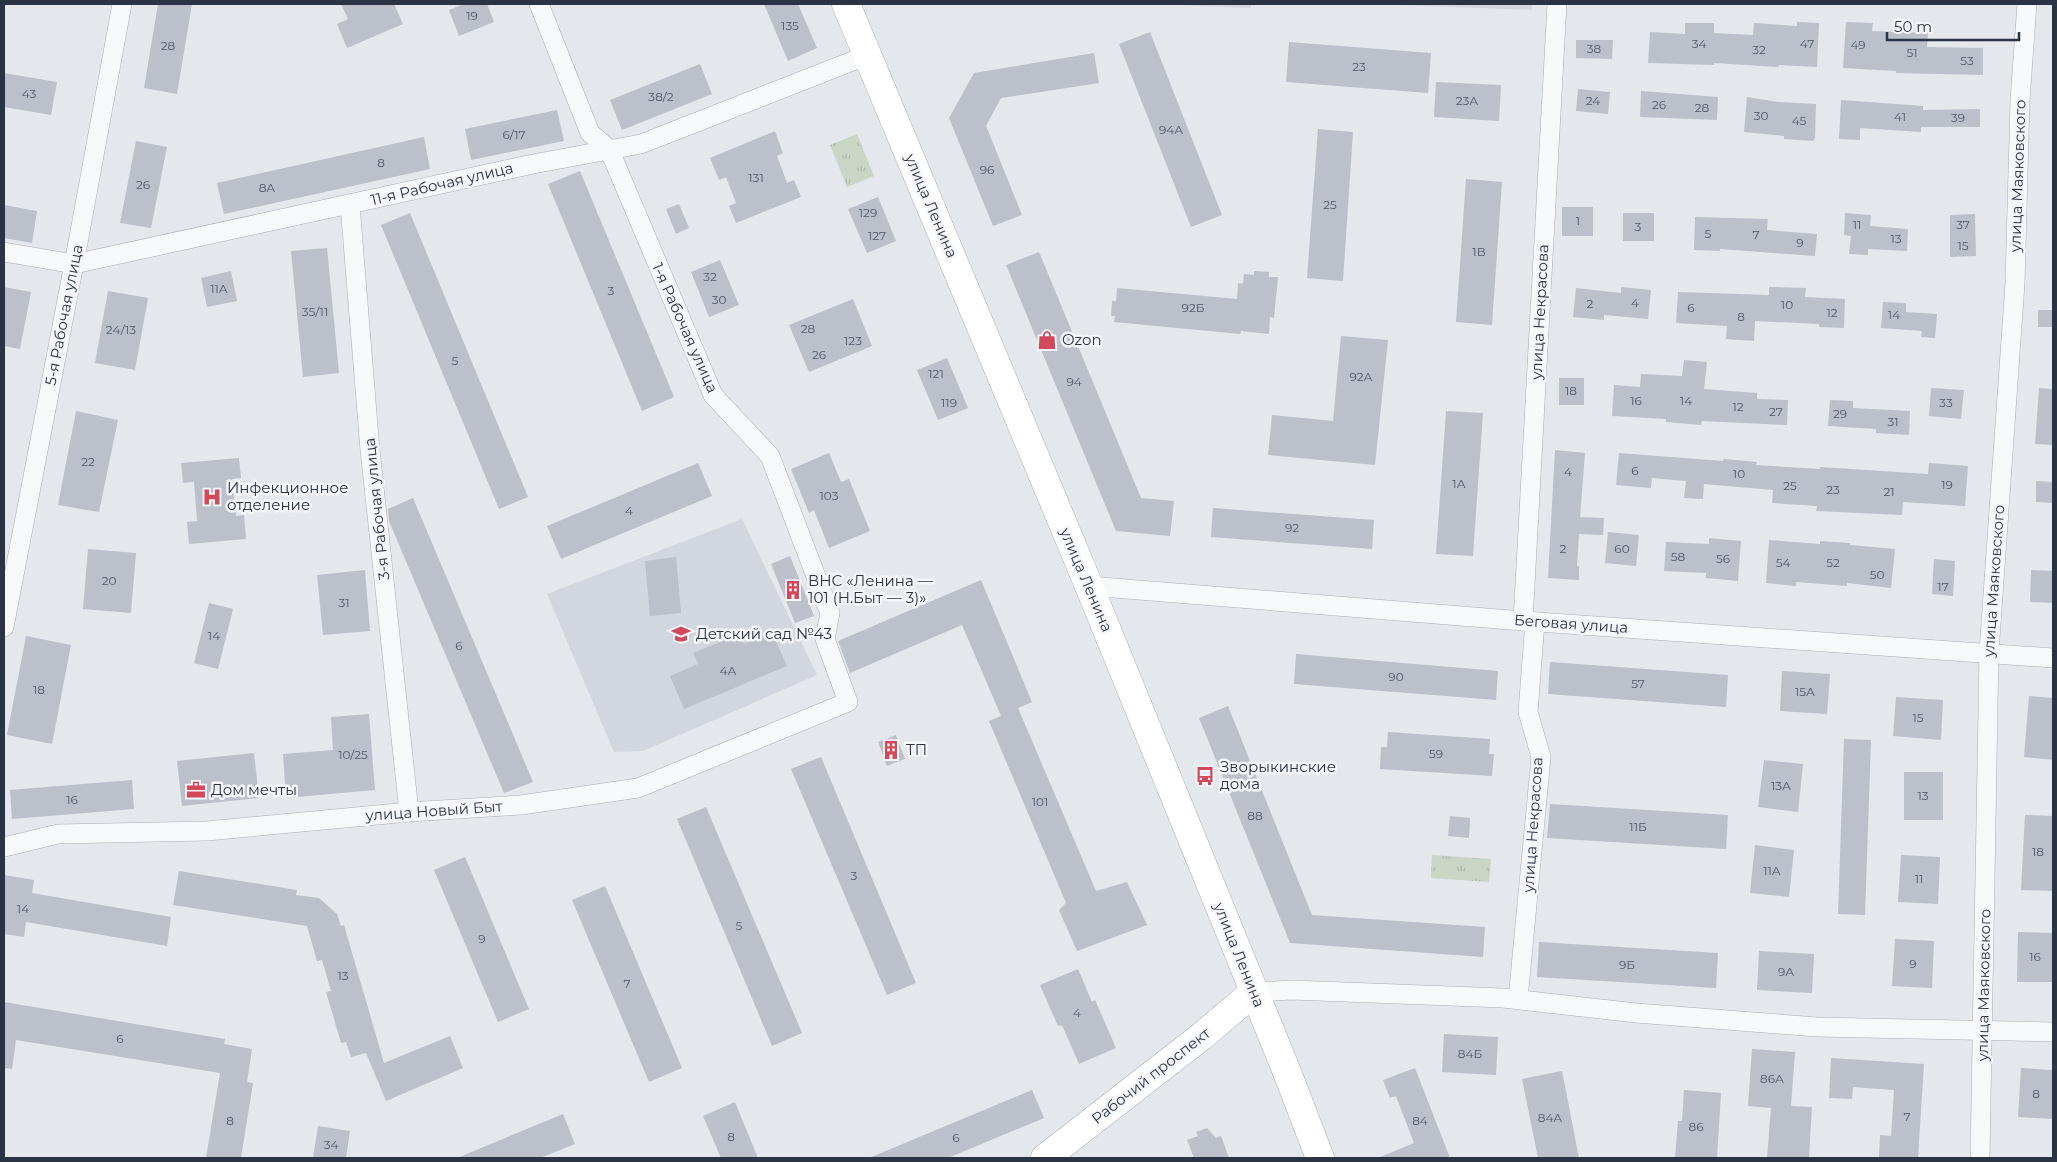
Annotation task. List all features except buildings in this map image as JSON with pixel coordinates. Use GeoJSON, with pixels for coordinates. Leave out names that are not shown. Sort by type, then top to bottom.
{"type":"FeatureCollection","features":[{"type":"Feature","properties":{"kind":"main road","name":"улица Ленина"},"geometry":{"type":"LineString","coordinates":[[846,4],[1089,586],[1320,1158]]}},
{"type":"Feature","properties":{"kind":"main road","name":"Рабочий проспект"},"geometry":{"type":"LineString","coordinates":[[1046,1158],[1202,1036],[1254,992]]}},
{"type":"Feature","properties":{"kind":"street","name":"5-я Рабочая улица"},"geometry":{"type":"LineString","coordinates":[[4,626],[122,4]]}},
{"type":"Feature","properties":{"kind":"street","name":"1-я Рабочая улица"},"geometry":{"type":"LineString","coordinates":[[539,4],[590,133],[609,149],[713,395],[770,456],[830,613],[825,639],[848,702]]}},
{"type":"Feature","properties":{"kind":"street","name":"улица Некрасова"},"geometry":{"type":"LineString","coordinates":[[1518,1000],[1541,757],[1528,712],[1529,621],[1557,4]]}},
{"type":"Feature","properties":{"kind":"street","name":"улица Маяковского"},"geometry":{"type":"LineString","coordinates":[[1980,1158],[1984,1030],[1989,652],[2015,283],[2020,100],[2027,4]]}},
{"type":"Feature","properties":{"kind":"street","name":"11-я Рабочая улица"},"geometry":{"type":"LineString","coordinates":[[4,252],[74,264],[609,149],[640,144],[868,55]]}},
{"type":"Feature","properties":{"kind":"street","name":"3-я Рабочая улица"},"geometry":{"type":"LineString","coordinates":[[350,205],[370,450],[409,812]]}},
{"type":"Feature","properties":{"kind":"street","name":"Беговая улица"},"geometry":{"type":"LineString","coordinates":[[1089,586],[1529,621],[2053,658]]}},
{"type":"Feature","properties":{"kind":"street","name":"улица Новый Быт"},"geometry":{"type":"LineString","coordinates":[[4,847],[58,834],[207,831],[409,812],[521,805],[638,788],[848,702]]}},
{"type":"Feature","properties":{"kind":"street"},"geometry":{"type":"LineString","coordinates":[[1254,992],[1301,991],[1518,1000],[1636,1014],[1817,1028],[2053,1032]]}},
{"type":"Feature","properties":{"kind":"shaded area"},"geometry":{"type":"Polygon","coordinates":[[[1149,4],[1251,4],[1251,8],[1149,4]]]}},
{"type":"Feature","properties":{"kind":"shaded area"},"geometry":{"type":"Polygon","coordinates":[[[1370,4],[1532,4],[1532,10],[1370,4]]]}},
{"type":"Feature","properties":{"kind":"shaded area","name":"Детский сад №43"},"geometry":{"type":"Polygon","coordinates":[[[742,519],[817,675],[643,751],[614,752],[547,594],[742,519]]]}},
{"type":"Feature","properties":{"kind":"green space"},"geometry":{"type":"Polygon","coordinates":[[[857,134],[874,176],[847,187],[830,145],[857,134]]]}},
{"type":"Feature","properties":{"kind":"green space"},"geometry":{"type":"Polygon","coordinates":[[[1432,855],[1491,859],[1489,882],[1431,878],[1432,855]]]}},
{"type":"Feature","properties":{"kind":"place","name":"Ozon"},"geometry":{"type":"Point","coordinates":[1047,340]}},
{"type":"Feature","properties":{"kind":"place","name":"Инфекционное отделение"},"geometry":{"type":"Point","coordinates":[212,497]}},
{"type":"Feature","properties":{"kind":"place","name":"ВНС «Ленина — 101 (Н.Быт — 3)»"},"geometry":{"type":"Point","coordinates":[793,590]}},
{"type":"Feature","properties":{"kind":"place","name":"Детский сад №43"},"geometry":{"type":"Point","coordinates":[681,634]}},
{"type":"Feature","properties":{"kind":"place","name":"ТП"},"geometry":{"type":"Point","coordinates":[891,750]}},
{"type":"Feature","properties":{"kind":"place","name":"Зворыкинские дома"},"geometry":{"type":"Point","coordinates":[1205,776]}},
{"type":"Feature","properties":{"kind":"place","name":"Дом мечты"},"geometry":{"type":"Point","coordinates":[196,790]}}]}
